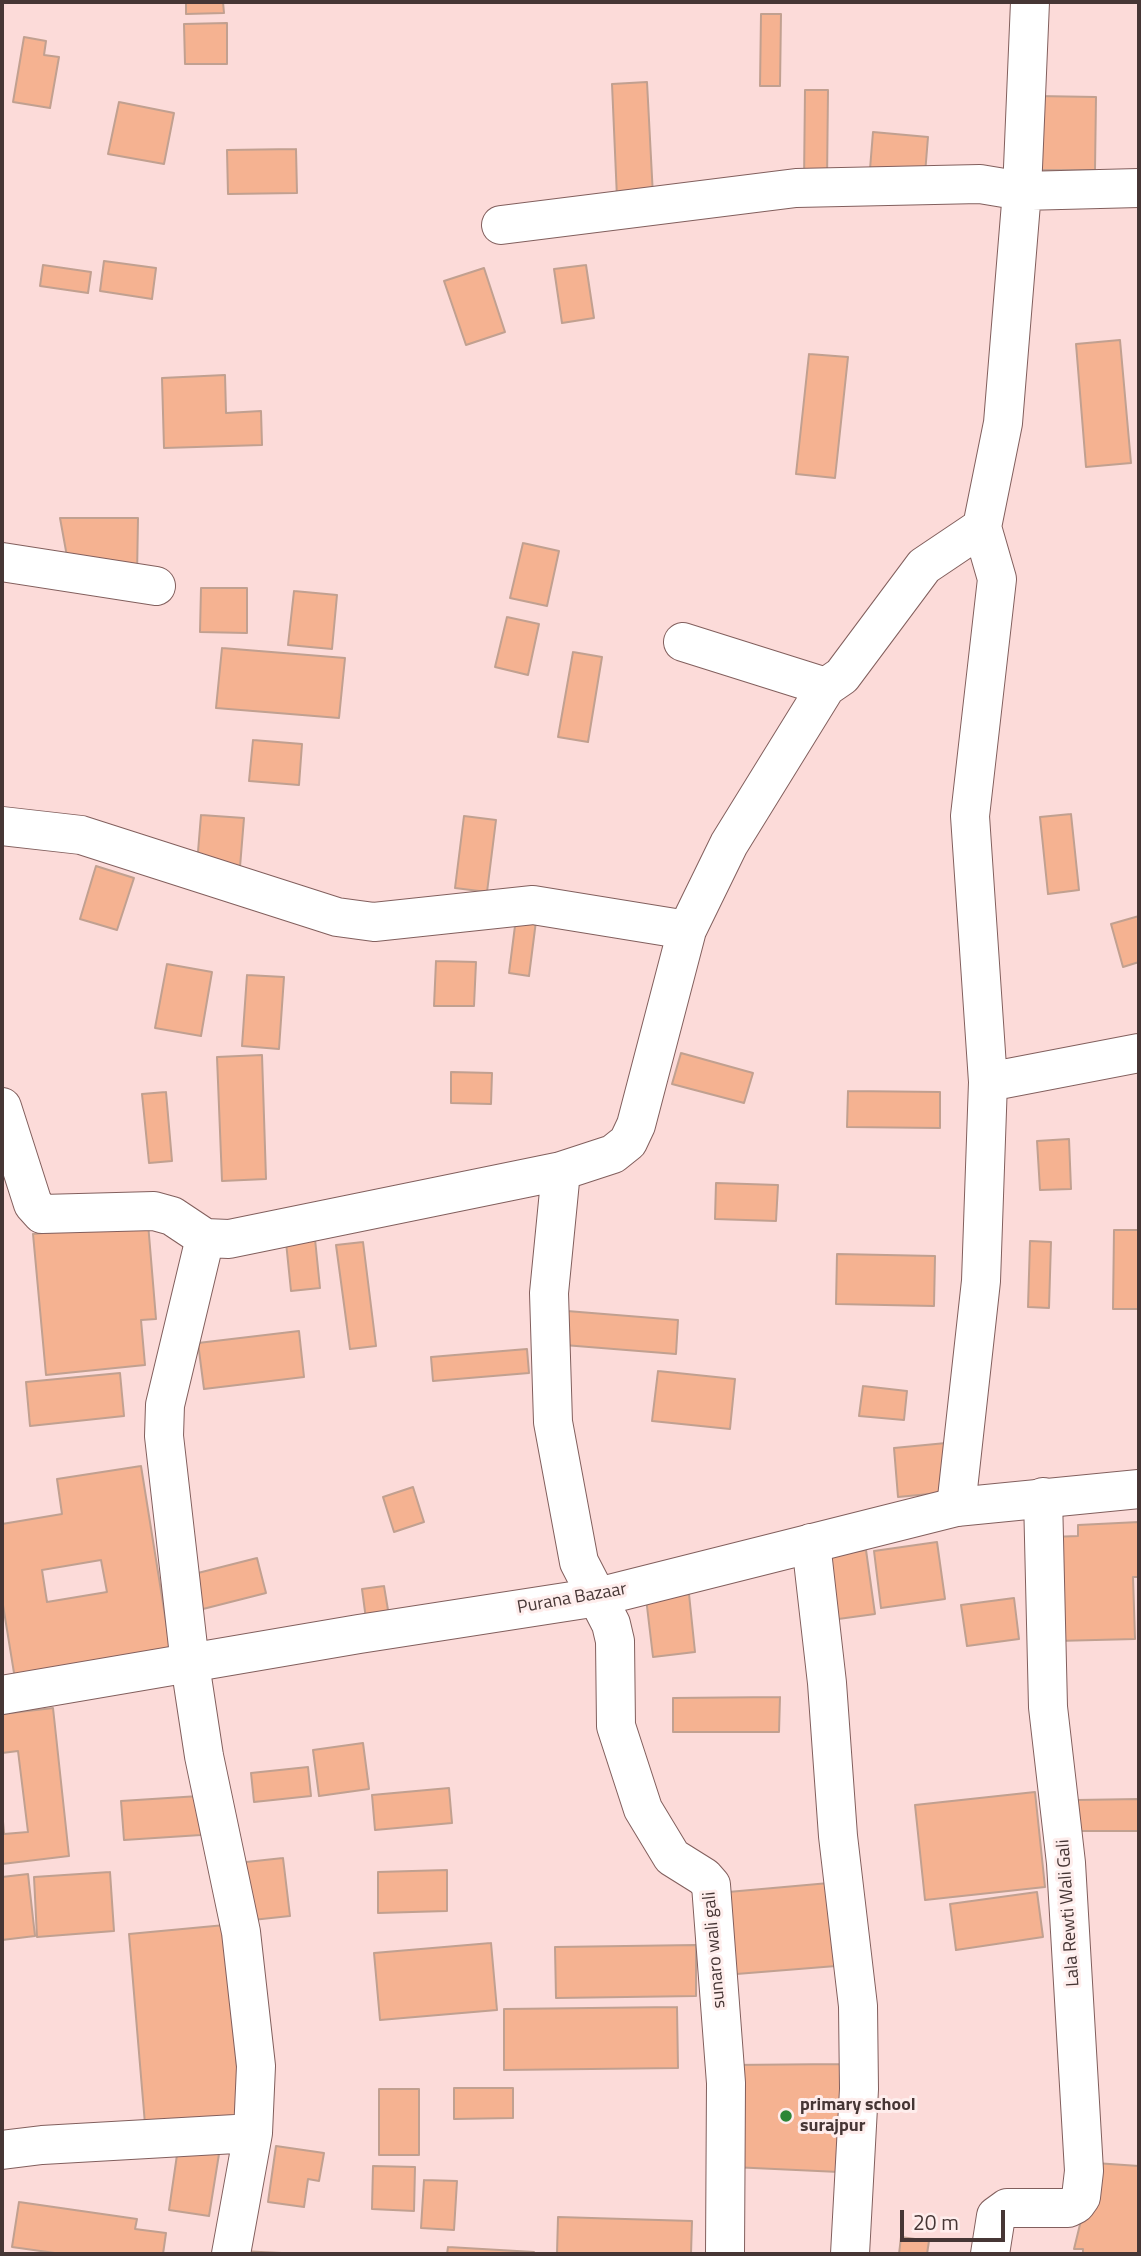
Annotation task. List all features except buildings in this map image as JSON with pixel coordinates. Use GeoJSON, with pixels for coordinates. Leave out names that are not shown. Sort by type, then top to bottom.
{"type":"FeatureCollection","features":[{"type":"Feature","properties":{"kind":"street"},"geometry":{"type":"LineString","coordinates":[[956,1507],[981,1281],[988,1082],[970,816],[997,579],[982,527],[1003,423],[1022,191],[1030,2]]}},
{"type":"Feature","properties":{"kind":"street"},"geometry":{"type":"LineString","coordinates":[[501,225],[796,188],[979,184],[1022,191],[1139,188]]}},
{"type":"Feature","properties":{"kind":"street"},"geometry":{"type":"LineString","coordinates":[[2,1107],[33,1204],[42,1214],[154,1211],[172,1216],[205,1238],[229,1239],[561,1171],[613,1154],[628,1142],[636,1125],[687,930],[729,844],[826,687],[842,676],[924,566],[982,527]]}},
{"type":"Feature","properties":{"kind":"street"},"geometry":{"type":"LineString","coordinates":[[2,562],[156,586]]}},
{"type":"Feature","properties":{"kind":"street"},"geometry":{"type":"LineString","coordinates":[[683,642],[826,687]]}},
{"type":"Feature","properties":{"kind":"street"},"geometry":{"type":"LineString","coordinates":[[2,826],[81,835],[337,917],[374,922],[533,905],[687,930]]}},
{"type":"Feature","properties":{"kind":"street"},"geometry":{"type":"LineString","coordinates":[[988,1082],[1139,1053]]}},
{"type":"Feature","properties":{"kind":"street"},"geometry":{"type":"LineString","coordinates":[[561,1171],[549,1293],[553,1422],[579,1562],[598,1597]]}},
{"type":"Feature","properties":{"kind":"street"},"geometry":{"type":"LineString","coordinates":[[205,1238],[164,1405],[164,1436],[190,1664],[204,1756],[241,1932],[256,2066],[253,2133],[231,2254]]}},
{"type":"Feature","properties":{"kind":"street","name":"Purana Bazaar"},"geometry":{"type":"LineString","coordinates":[[2,1695],[359,1634],[598,1597],[956,1507],[1139,1489]]}},
{"type":"Feature","properties":{"kind":"street","name":"Lala Rewti Wali Gali"},"geometry":{"type":"LineString","coordinates":[[990,2254],[996,2216],[1007,2208],[1068,2208],[1076,2204],[1081,2197],[1084,2171],[1066,1863],[1048,1707],[1043,1497]]}},
{"type":"Feature","properties":{"kind":"street"},"geometry":{"type":"LineString","coordinates":[[811,1543],[828,1684],[838,1836],[859,2006],[859,2088],[850,2254]]}},
{"type":"Feature","properties":{"kind":"street","name":"sunaro wali gali"},"geometry":{"type":"LineString","coordinates":[[598,1597],[611,1624],[615,1641],[616,1726],[643,1808],[671,1857],[704,1877],[711,1885],[726,2082],[724,2254]]}},
{"type":"Feature","properties":{"kind":"street"},"geometry":{"type":"LineString","coordinates":[[2,2150],[42,2145],[253,2133]]}},
{"type":"Feature","properties":{"kind":"place","name":"primary school surajpur"},"geometry":{"type":"Point","coordinates":[786,2116]}}]}
